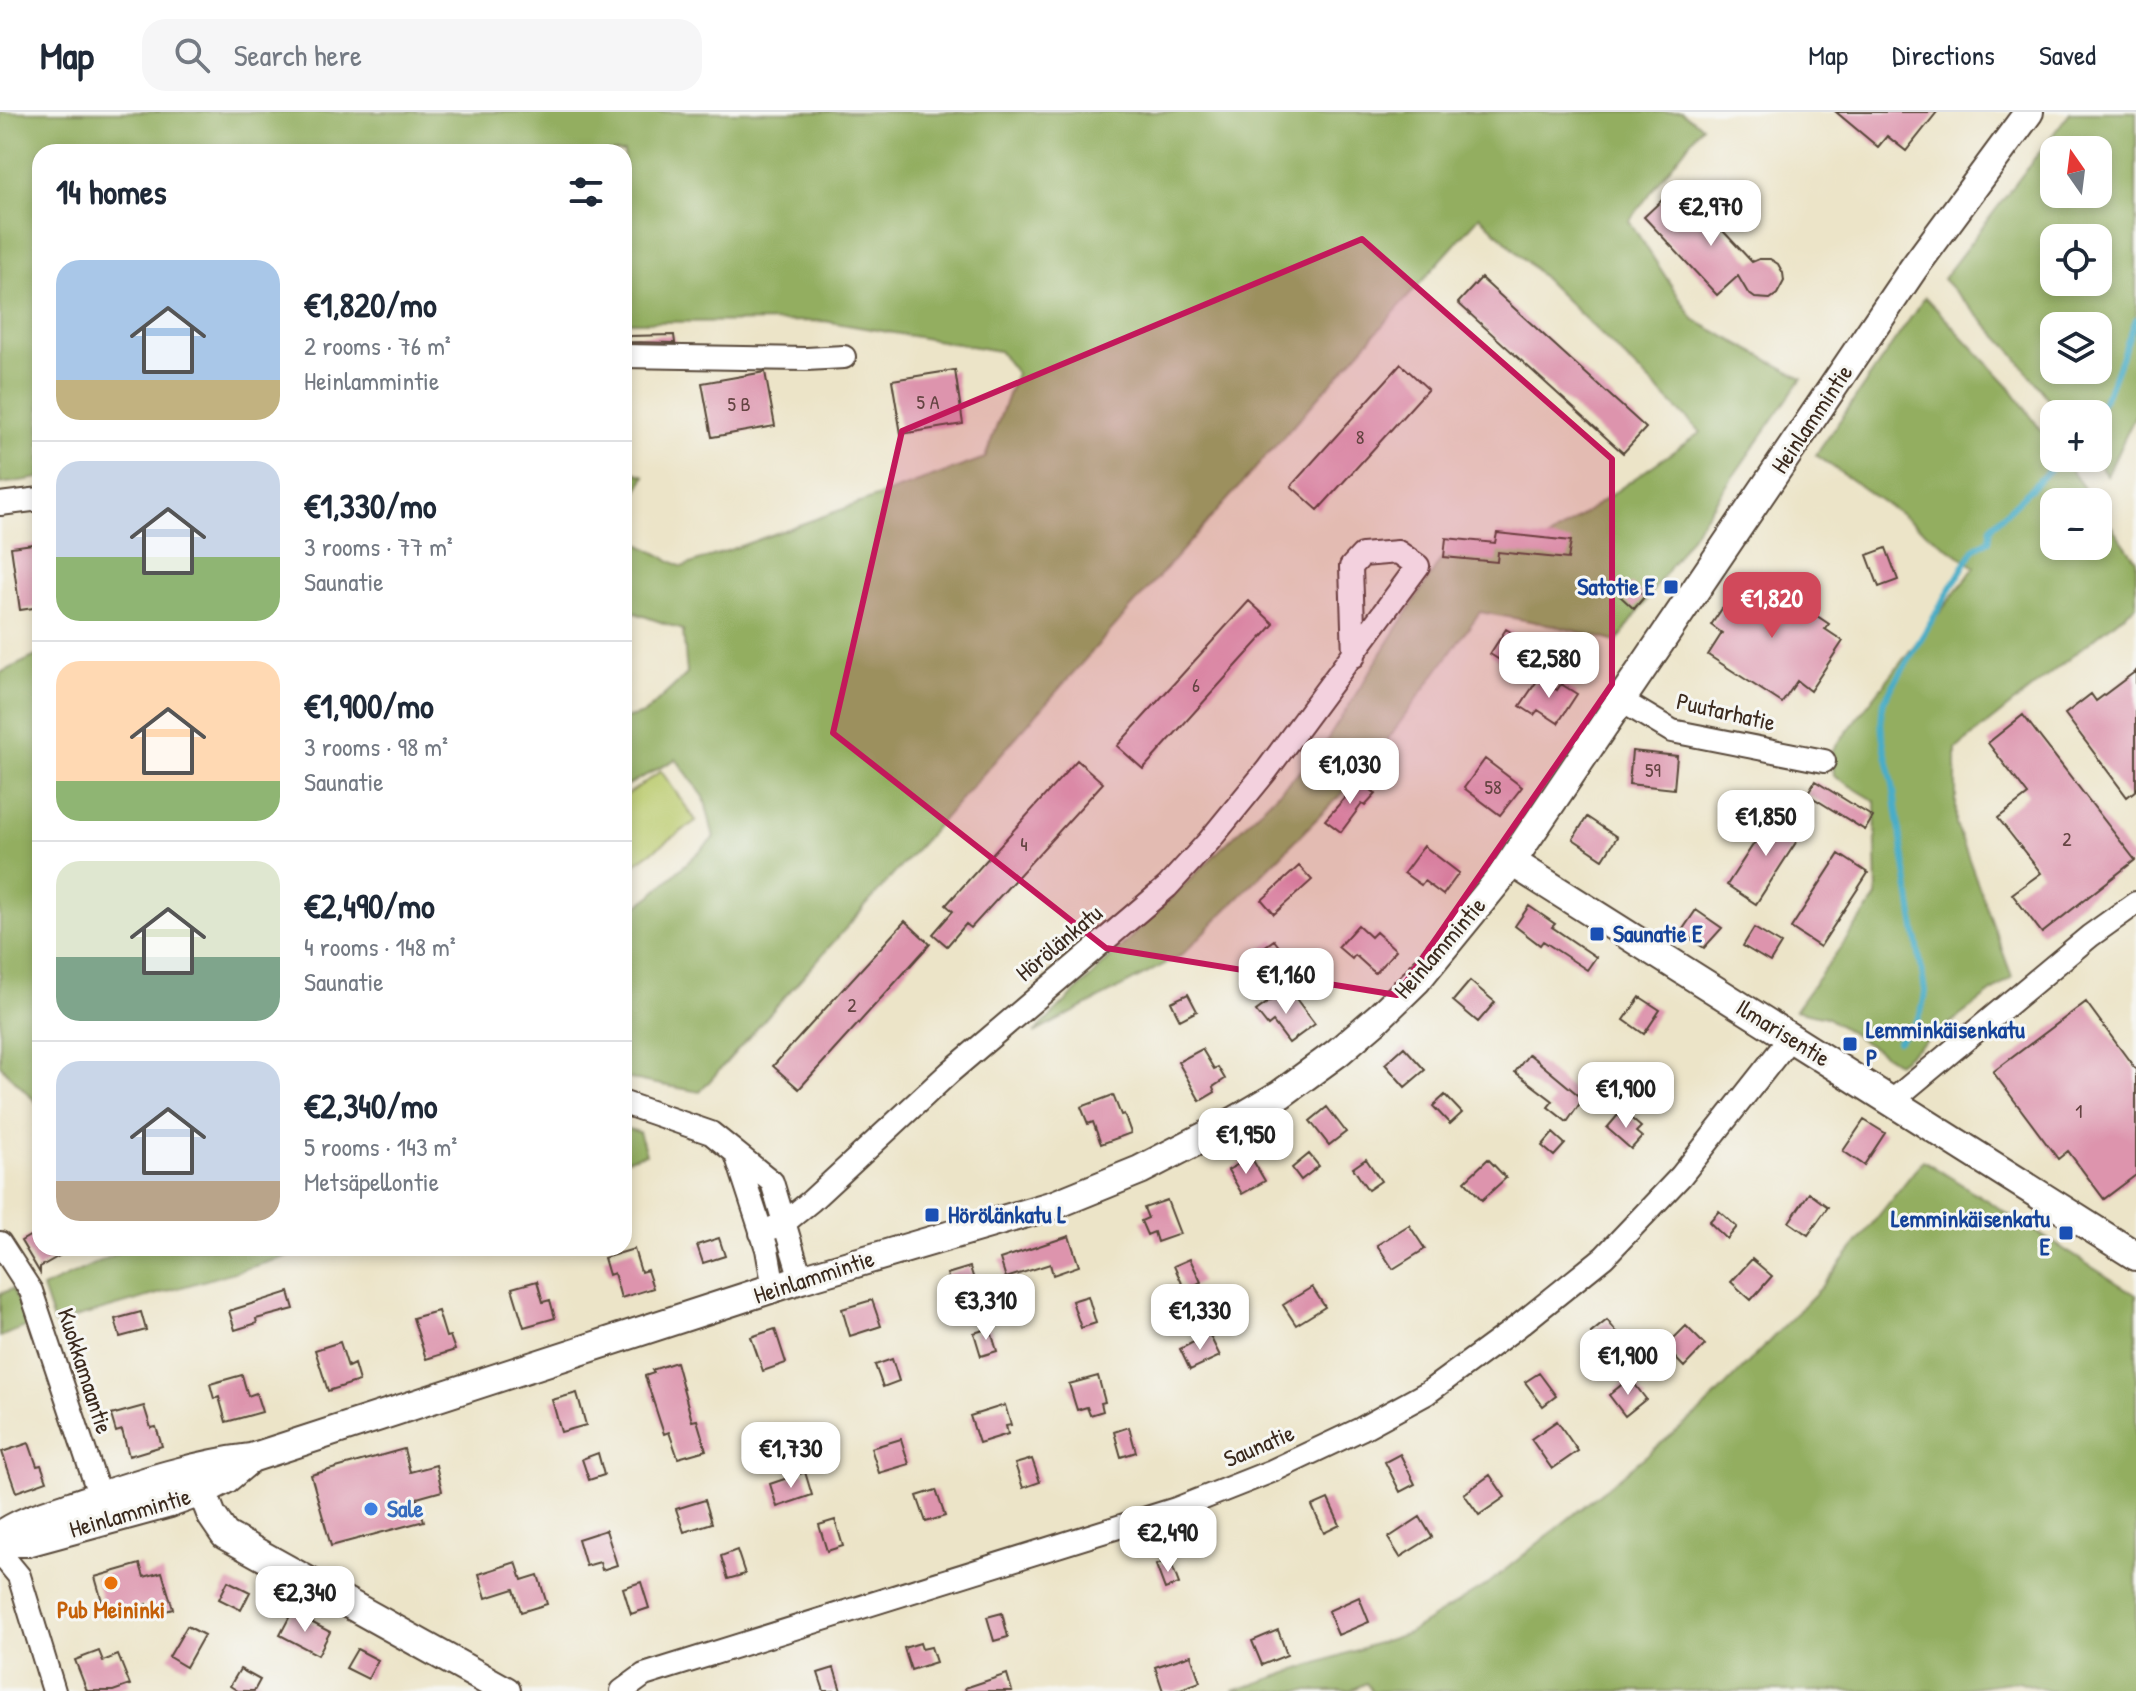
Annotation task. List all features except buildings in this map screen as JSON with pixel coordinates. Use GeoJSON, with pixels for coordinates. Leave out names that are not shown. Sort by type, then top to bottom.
{"type":"FeatureCollection","features":[{"type":"Feature","properties":{"kind":"street","name":"Heinlammintie"},"geometry":{"type":"LineString","coordinates":[[0,1536],[16,1524],[104,1508],[197,1481],[218,1462],[251,1458],[801,1279],[1054,1205],[1140,1170],[1235,1121],[1292,1086],[1379,1017],[1448,944],[1512,862],[1913,269],[2029,112]]}},
{"type":"Feature","properties":{"kind":"street"},"geometry":{"type":"LineString","coordinates":[[632,356],[844,357]]}},
{"type":"Feature","properties":{"kind":"street"},"geometry":{"type":"LineString","coordinates":[[0,504],[32,500]]}},
{"type":"Feature","properties":{"kind":"street","name":"Hörölänkatu"},"geometry":{"type":"LineString","coordinates":[[761,1233],[784,1223],[811,1201],[950,1072],[1167,887],[1267,770],[1354,656]]}},
{"type":"Feature","properties":{"kind":"street","name":"Puutarhatie"},"geometry":{"type":"LineString","coordinates":[[1622,701],[1672,731],[1824,761]]}},
{"type":"Feature","properties":{"kind":"street","name":"Ilmarisentie"},"geometry":{"type":"LineString","coordinates":[[1512,862],[2136,1256]]}},
{"type":"Feature","properties":{"kind":"street"},"geometry":{"type":"LineString","coordinates":[[1892,1101],[2090,936],[2136,903]]}},
{"type":"Feature","properties":{"kind":"street","name":"Saunatie"},"geometry":{"type":"LineString","coordinates":[[622,1691],[644,1675],[1176,1509],[1272,1471],[1361,1429],[1427,1393],[1517,1327],[1604,1257],[1681,1176],[1790,1038]]}},
{"type":"Feature","properties":{"kind":"street"},"geometry":{"type":"LineString","coordinates":[[632,1106],[711,1133],[772,1182],[801,1279]]}},
{"type":"Feature","properties":{"kind":"street"},"geometry":{"type":"LineString","coordinates":[[734,1149],[761,1233],[774,1288]]}},
{"type":"Feature","properties":{"kind":"street","name":"Kuokkamaantie"},"geometry":{"type":"LineString","coordinates":[[0,1243],[31,1291],[104,1508]]}},
{"type":"Feature","properties":{"kind":"street"},"geometry":{"type":"LineString","coordinates":[[197,1481],[212,1516],[225,1535],[506,1691]]}},
{"type":"Feature","properties":{"kind":"street","name":"Heinlammintie"},"geometry":{"type":"LineString","coordinates":[[0,1542],[27,1542],[104,1508]]}},
{"type":"Feature","properties":{"kind":"street"},"geometry":{"type":"LineString","coordinates":[[0,1553],[19,1576],[54,1691]]}},
{"type":"Feature","properties":{"kind":"highlighted area"},"geometry":{"type":"Polygon","coordinates":[[[1362,239],[1612,459],[1612,684],[1397,995],[1106,948],[833,733],[902,431],[1362,239]]]}},
{"type":"Feature","properties":{"kind":"green space"},"geometry":{"type":"Polygon","coordinates":[[[0,112],[1681,112],[1702,126],[1629,221],[1694,320],[1802,378],[1617,642],[1552,625],[1480,612],[1367,768],[1182,955],[1034,1033],[1320,751],[1441,559],[1548,539],[1701,432],[1480,216],[700,1092],[632,1079],[632,909],[714,838],[704,797],[676,759],[632,783],[632,717],[644,714],[687,674],[683,630],[632,612],[632,540],[682,567],[985,458],[1016,373],[999,351],[824,321],[632,322],[632,144],[32,144],[32,479],[0,484],[0,112]]]}},
{"type":"Feature","properties":{"kind":"green space"},"geometry":{"type":"Polygon","coordinates":[[[2070,112],[2136,112],[2136,414],[2112,464],[2112,400],[2049,400],[2009,348],[1943,279],[2040,151],[2040,208],[2112,208],[2112,136],[2052,136],[2070,112]]]}},
{"type":"Feature","properties":{"kind":"green space"},"geometry":{"type":"Polygon","coordinates":[[[1925,297],[2008,385],[2040,429],[2040,472],[2072,472],[2084,488],[2040,488],[2040,560],[2112,560],[2112,527],[2136,560],[2136,605],[1956,749],[1956,824],[2012,977],[1897,1063],[1826,1017],[1795,1010],[1877,897],[1875,801],[1834,776],[1832,751],[1975,567],[1816,455],[1925,297]]]}},
{"type":"Feature","properties":{"kind":"green space"},"geometry":{"type":"Polygon","coordinates":[[[632,471],[645,476],[632,503],[632,471]]]}},
{"type":"Feature","properties":{"kind":"green space"},"geometry":{"type":"Polygon","coordinates":[[[32,658],[32,1098],[0,1065],[0,673],[32,658]]]}},
{"type":"Feature","properties":{"kind":"green space"},"geometry":{"type":"Polygon","coordinates":[[[661,771],[696,821],[632,865],[632,791],[661,771]]]}},
{"type":"Feature","properties":{"kind":"green space"},"geometry":{"type":"Polygon","coordinates":[[[632,1130],[639,1132],[646,1154],[632,1158],[632,1130]]]}},
{"type":"Feature","properties":{"kind":"green space"},"geometry":{"type":"Polygon","coordinates":[[[1923,1160],[2136,1295],[2136,1691],[2049,1691],[2017,1681],[1945,1691],[1372,1691],[1366,1683],[1350,1691],[1233,1691],[1408,1633],[1489,1583],[1700,1412],[1821,1288],[1923,1160]]]}},
{"type":"Feature","properties":{"kind":"green space"},"geometry":{"type":"Polygon","coordinates":[[[112,1256],[289,1256],[54,1324],[42,1288],[112,1256]]]}},
{"type":"Feature","properties":{"kind":"green space"},"geometry":{"type":"Polygon","coordinates":[[[12,1289],[30,1325],[0,1337],[0,1294],[12,1289]]]}},
{"type":"Feature","properties":{"kind":"waterway"},"geometry":{"type":"LineString","coordinates":[[2104,400],[2136,319]]}},
{"type":"Feature","properties":{"kind":"waterway"},"geometry":{"type":"LineString","coordinates":[[1898,1041],[1918,1019],[1925,991],[1882,732],[1884,701],[1974,549],[1989,540],[1991,527],[2048,472]]}},
{"type":"Feature","properties":{"kind":"place","name":"Satotie E"},"geometry":{"type":"Point","coordinates":[1671,587]}},
{"type":"Feature","properties":{"kind":"place","name":"Saunatie E"},"geometry":{"type":"Point","coordinates":[1597,934]}},
{"type":"Feature","properties":{"kind":"place","name":"Lemminkäisenkatu P"},"geometry":{"type":"Point","coordinates":[1850,1044]}},
{"type":"Feature","properties":{"kind":"place","name":"Hörölänkatu L"},"geometry":{"type":"Point","coordinates":[932,1215]}},
{"type":"Feature","properties":{"kind":"place","name":"Lemminkäisenkatu E"},"geometry":{"type":"Point","coordinates":[2066,1233]}},
{"type":"Feature","properties":{"kind":"place","name":"Sale"},"geometry":{"type":"Point","coordinates":[371,1509]}},
{"type":"Feature","properties":{"kind":"place","name":"Pub Meininki"},"geometry":{"type":"Point","coordinates":[111,1583]}}]}
